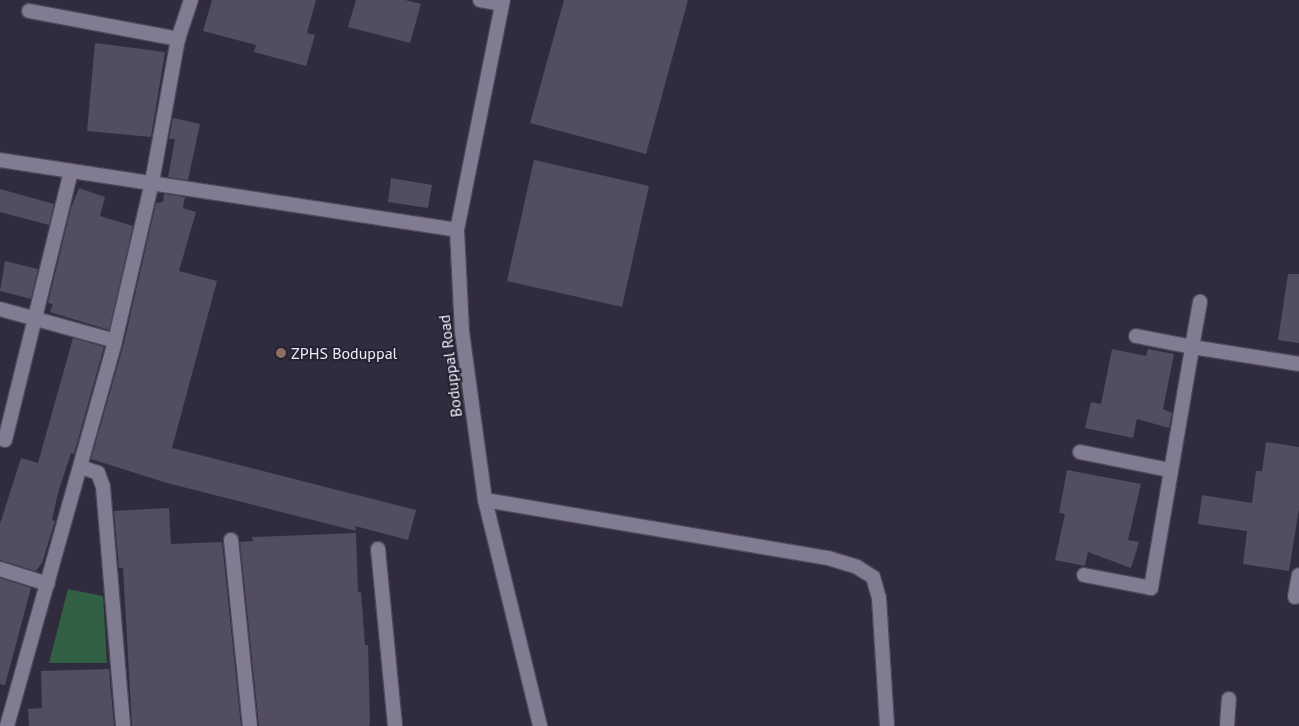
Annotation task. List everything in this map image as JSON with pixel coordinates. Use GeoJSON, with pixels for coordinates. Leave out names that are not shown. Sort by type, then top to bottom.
{"type":"FeatureCollection","features":[{"type":"Feature","properties":{"kind":"street"},"geometry":{"type":"LineString","coordinates":[[7,726],[115,341],[152,182],[178,39],[190,0]]}},
{"type":"Feature","properties":{"kind":"street"},"geometry":{"type":"LineString","coordinates":[[480,0],[502,2]]}},
{"type":"Feature","properties":{"kind":"street","name":"Boduppal Road"},"geometry":{"type":"LineString","coordinates":[[502,2],[457,230],[462,332],[485,500],[540,726]]}},
{"type":"Feature","properties":{"kind":"street"},"geometry":{"type":"LineString","coordinates":[[29,10],[178,39]]}},
{"type":"Feature","properties":{"kind":"street"},"geometry":{"type":"LineString","coordinates":[[0,160],[457,230]]}},
{"type":"Feature","properties":{"kind":"street"},"geometry":{"type":"LineString","coordinates":[[5,440],[71,171]]}},
{"type":"Feature","properties":{"kind":"street"},"geometry":{"type":"LineString","coordinates":[[1084,575],[1151,588],[1169,470],[1200,302]]}},
{"type":"Feature","properties":{"kind":"street"},"geometry":{"type":"LineString","coordinates":[[0,309],[115,341]]}},
{"type":"Feature","properties":{"kind":"street"},"geometry":{"type":"LineString","coordinates":[[1136,336],[1299,364]]}},
{"type":"Feature","properties":{"kind":"street"},"geometry":{"type":"LineString","coordinates":[[1080,452],[1169,470]]}},
{"type":"Feature","properties":{"kind":"street"},"geometry":{"type":"LineString","coordinates":[[80,467],[98,472],[102,487],[124,726]]}},
{"type":"Feature","properties":{"kind":"street"},"geometry":{"type":"LineString","coordinates":[[485,500],[828,558],[857,567],[873,577],[879,598],[888,726]]}},
{"type":"Feature","properties":{"kind":"street"},"geometry":{"type":"LineString","coordinates":[[230,540],[250,726]]}},
{"type":"Feature","properties":{"kind":"street"},"geometry":{"type":"LineString","coordinates":[[378,549],[395,726]]}},
{"type":"Feature","properties":{"kind":"street"},"geometry":{"type":"LineString","coordinates":[[0,569],[48,584]]}},
{"type":"Feature","properties":{"kind":"street"},"geometry":{"type":"LineString","coordinates":[[1295,597],[1299,575]]}},
{"type":"Feature","properties":{"kind":"street"},"geometry":{"type":"LineString","coordinates":[[1227,726],[1229,698]]}},
{"type":"Feature","properties":{"kind":"green space"},"geometry":{"type":"Polygon","coordinates":[[[68,589],[103,596],[107,663],[49,663],[68,589]]]}},
{"type":"Feature","properties":{"kind":"building"},"geometry":{"type":"Polygon","coordinates":[[[212,0],[316,0],[307,33],[315,35],[306,66],[254,52],[256,45],[203,31],[212,0]]]}},
{"type":"Feature","properties":{"kind":"building"},"geometry":{"type":"Polygon","coordinates":[[[356,0],[405,0],[421,4],[410,43],[348,27],[356,0]]]}},
{"type":"Feature","properties":{"kind":"building"},"geometry":{"type":"Polygon","coordinates":[[[564,0],[688,0],[646,154],[530,123],[564,0]]]}},
{"type":"Feature","properties":{"kind":"building"},"geometry":{"type":"Polygon","coordinates":[[[95,43],[165,52],[151,137],[87,131],[95,43]]]}},
{"type":"Feature","properties":{"kind":"building"},"geometry":{"type":"Polygon","coordinates":[[[173,118],[200,124],[188,180],[168,177],[175,139],[169,139],[173,118]]]}},
{"type":"Feature","properties":{"kind":"building"},"geometry":{"type":"Polygon","coordinates":[[[534,160],[649,186],[622,307],[507,281],[534,160]]]}},
{"type":"Feature","properties":{"kind":"building"},"geometry":{"type":"Polygon","coordinates":[[[391,178],[432,185],[428,208],[388,202],[391,178]]]}},
{"type":"Feature","properties":{"kind":"building"},"geometry":{"type":"Polygon","coordinates":[[[79,188],[105,197],[100,216],[133,226],[109,330],[50,312],[53,304],[48,303],[71,208],[79,188]]]}},
{"type":"Feature","properties":{"kind":"building"},"geometry":{"type":"Polygon","coordinates":[[[0,189],[54,204],[49,225],[0,212],[0,189]]]}},
{"type":"Feature","properties":{"kind":"building"},"geometry":{"type":"Polygon","coordinates":[[[164,194],[185,197],[183,208],[196,212],[179,271],[217,281],[172,448],[416,510],[408,540],[355,526],[356,531],[167,483],[91,459],[124,343],[156,203],[163,202],[164,194]]]}},
{"type":"Feature","properties":{"kind":"building"},"geometry":{"type":"Polygon","coordinates":[[[5,261],[38,269],[31,299],[0,291],[5,261]]]}},
{"type":"Feature","properties":{"kind":"building"},"geometry":{"type":"Polygon","coordinates":[[[1288,274],[1299,274],[1299,343],[1278,340],[1288,274]]]}},
{"type":"Feature","properties":{"kind":"building"},"geometry":{"type":"Polygon","coordinates":[[[73,338],[104,347],[74,454],[71,453],[58,493],[52,520],[55,521],[42,563],[36,571],[0,560],[0,524],[21,458],[38,463],[73,338]]]}},
{"type":"Feature","properties":{"kind":"building"},"geometry":{"type":"Polygon","coordinates":[[[1112,349],[1146,356],[1148,349],[1174,354],[1163,409],[1172,413],[1169,428],[1137,419],[1133,438],[1085,428],[1091,402],[1101,404],[1112,349]]]}},
{"type":"Feature","properties":{"kind":"building"},"geometry":{"type":"Polygon","coordinates":[[[1266,442],[1299,447],[1299,509],[1289,571],[1243,564],[1247,531],[1198,524],[1202,495],[1252,503],[1256,471],[1262,471],[1266,442]]]}},
{"type":"Feature","properties":{"kind":"building"},"geometry":{"type":"Polygon","coordinates":[[[1067,470],[1141,484],[1128,540],[1139,542],[1131,568],[1088,552],[1085,566],[1055,560],[1065,514],[1059,513],[1067,470]]]}},
{"type":"Feature","properties":{"kind":"building"},"geometry":{"type":"Polygon","coordinates":[[[169,508],[171,544],[222,542],[241,726],[132,726],[123,568],[119,568],[114,511],[169,508]]]}},
{"type":"Feature","properties":{"kind":"building"},"geometry":{"type":"Polygon","coordinates":[[[356,533],[358,592],[361,592],[365,645],[368,645],[369,726],[259,726],[240,542],[253,541],[252,537],[356,533]]]}},
{"type":"Feature","properties":{"kind":"building"},"geometry":{"type":"Polygon","coordinates":[[[0,578],[31,588],[5,685],[0,684],[0,578]]]}},
{"type":"Feature","properties":{"kind":"building"},"geometry":{"type":"Polygon","coordinates":[[[109,669],[114,726],[29,726],[28,709],[42,708],[41,671],[109,669]]]}},
{"type":"Feature","properties":{"kind":"place","name":"ZPHS Boduppal"},"geometry":{"type":"Point","coordinates":[281,353]}}]}
